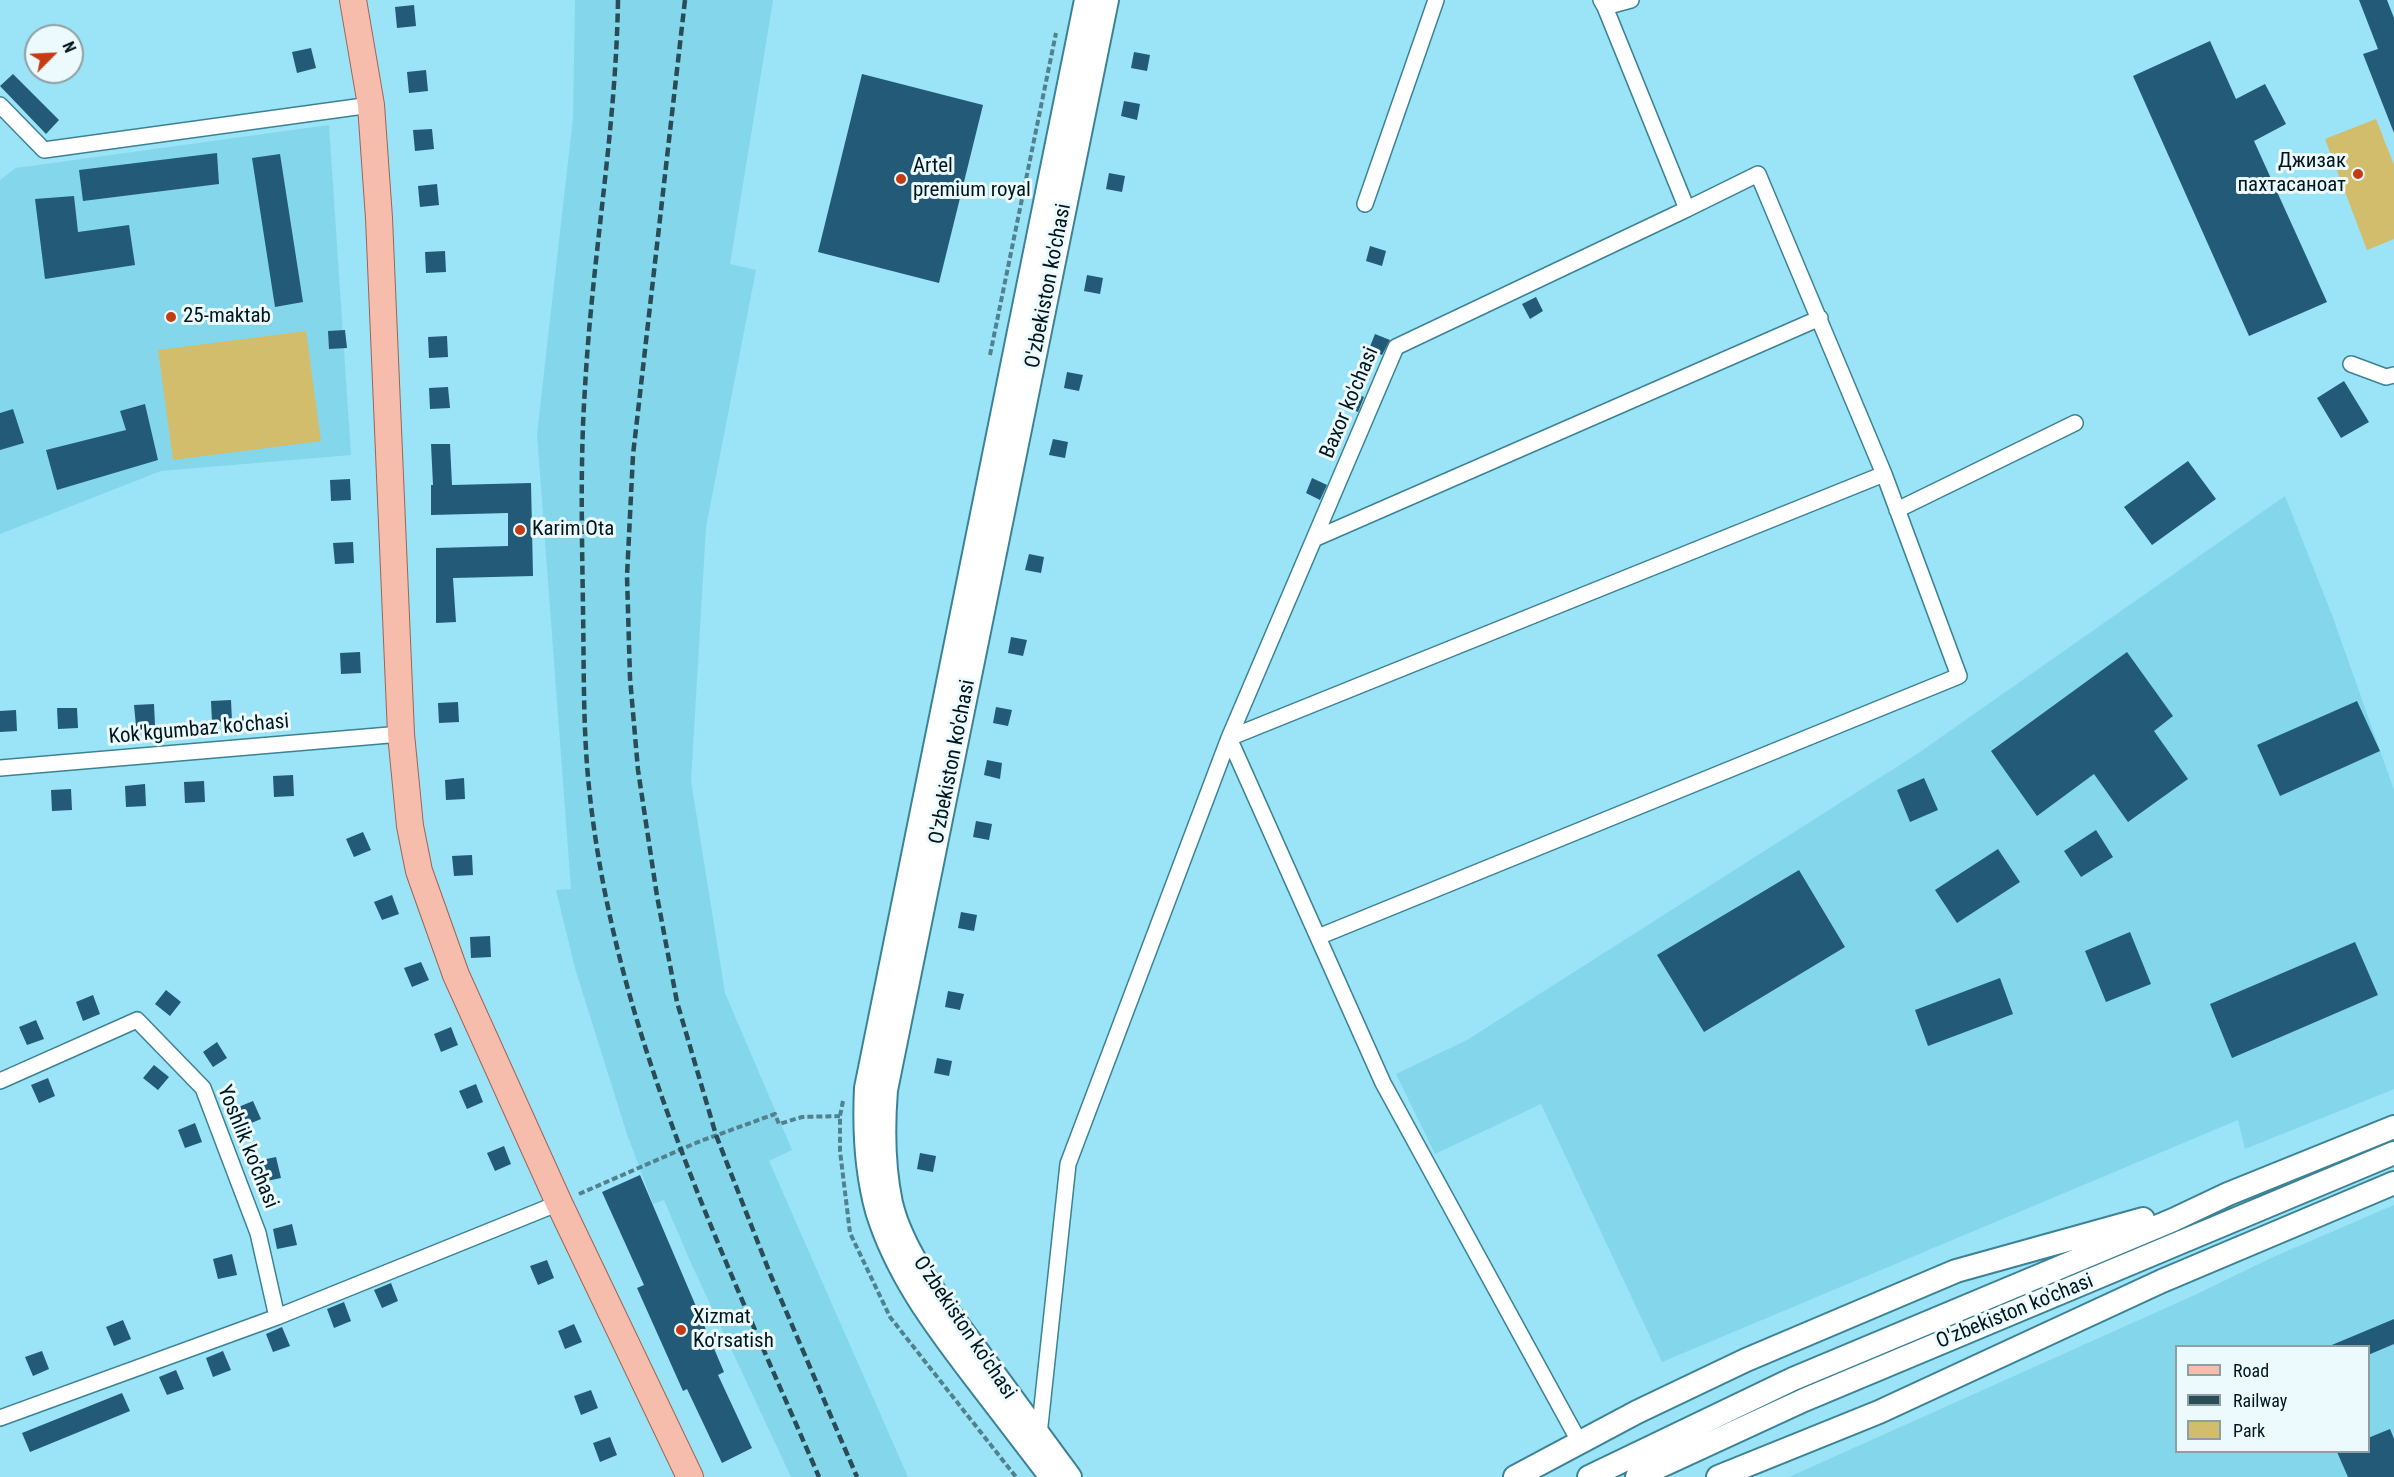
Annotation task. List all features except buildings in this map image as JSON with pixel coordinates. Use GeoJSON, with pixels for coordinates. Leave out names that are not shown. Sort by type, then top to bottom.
{"type":"FeatureCollection","features":[{"type":"Feature","properties":{"kind":"main road"},"geometry":{"type":"LineString","coordinates":[[353,0],[371,105],[379,218],[401,734],[410,826],[420,871],[456,975],[559,1203],[690,1477]]}},
{"type":"Feature","properties":{"kind":"main road","name":"O'zbekiston ko'chasi"},"geometry":{"type":"LineString","coordinates":[[1051,1477],[931,1320],[900,1267],[887,1239],[875,1199],[866,1148],[865,1117],[866,1088],[1086,0]]}},
{"type":"Feature","properties":{"kind":"main road","name":"O'zbekiston ko'chasi"},"geometry":{"type":"LineString","coordinates":[[1071,1477],[944,1306],[914,1257],[892,1205],[883,1146],[886,1090],[1107,0]]}},
{"type":"Feature","properties":{"kind":"main road","name":"O'zbekiston ko'chasi"},"geometry":{"type":"LineString","coordinates":[[1589,1477],[1792,1380],[2173,1220],[2228,1194],[2394,1127]]}},
{"type":"Feature","properties":{"kind":"main road","name":"O'zbekiston ko'chasi"},"geometry":{"type":"LineString","coordinates":[[1637,1477],[1804,1400],[2394,1153]]}},
{"type":"Feature","properties":{"kind":"main road","name":"O'zbekiston ko'chasi"},"geometry":{"type":"LineString","coordinates":[[1718,1477],[1879,1412],[2163,1281],[2394,1183]]}},
{"type":"Feature","properties":{"kind":"main road","name":"O'zbekiston ko'chasi"},"geometry":{"type":"LineString","coordinates":[[1515,1477],[1637,1412],[1746,1360],[1956,1271],[2228,1194]]}},
{"type":"Feature","properties":{"kind":"main road"},"geometry":{"type":"LineString","coordinates":[[2163,1281],[2174,1246]]}},
{"type":"Feature","properties":{"kind":"street"},"geometry":{"type":"LineString","coordinates":[[1365,204],[1436,0]]}},
{"type":"Feature","properties":{"kind":"street"},"geometry":{"type":"LineString","coordinates":[[1631,0],[1603,4],[1687,208]]}},
{"type":"Feature","properties":{"kind":"street"},"geometry":{"type":"LineString","coordinates":[[0,105],[44,150],[371,105]]}},
{"type":"Feature","properties":{"kind":"street","name":"Baxor ko'chasi"},"geometry":{"type":"LineString","coordinates":[[1039,1434],[1068,1164],[1229,738],[1396,347],[1758,174],[1820,318]]}},
{"type":"Feature","properties":{"kind":"street"},"geometry":{"type":"LineString","coordinates":[[1314,540],[1820,318],[1884,474],[1959,676],[1318,938]]}},
{"type":"Feature","properties":{"kind":"street"},"geometry":{"type":"LineString","coordinates":[[2351,364],[2386,377],[2394,375]]}},
{"type":"Feature","properties":{"kind":"street"},"geometry":{"type":"LineString","coordinates":[[1897,510],[2075,423]]}},
{"type":"Feature","properties":{"kind":"street"},"geometry":{"type":"LineString","coordinates":[[1580,1443],[1383,1083],[1229,738],[1884,474]]}},
{"type":"Feature","properties":{"kind":"street","name":"Kok'kgumbaz ko'chasi"},"geometry":{"type":"LineString","coordinates":[[0,768],[401,734]]}},
{"type":"Feature","properties":{"kind":"street","name":"Yoshlik ko'chasi"},"geometry":{"type":"LineString","coordinates":[[0,1081],[137,1020],[203,1088],[258,1233],[277,1317]]}},
{"type":"Feature","properties":{"kind":"street"},"geometry":{"type":"LineString","coordinates":[[0,1418],[277,1317],[559,1203]]}},
{"type":"Feature","properties":{"kind":"path"},"geometry":{"type":"LineString","coordinates":[[559,1203],[698,1142],[775,1114],[779,1124],[802,1117],[840,1116]]}},
{"type":"Feature","properties":{"kind":"shaded area"},"geometry":{"type":"Polygon","coordinates":[[[575,0],[773,0],[730,264],[756,270],[706,527],[691,781],[725,993],[792,1150],[769,1161],[908,1477],[791,1477],[664,1200],[653,1204],[627,1134],[575,968],[556,890],[571,889],[537,434],[573,118],[575,0]]]}},
{"type":"Feature","properties":{"kind":"shaded area","name":"25-maktab"},"geometry":{"type":"Polygon","coordinates":[[[329,125],[351,455],[161,471],[0,534],[0,180],[16,168],[329,125]]]}},
{"type":"Feature","properties":{"kind":"shaded area"},"geometry":{"type":"Polygon","coordinates":[[[2285,496],[2332,615],[2394,790],[2394,1089],[2245,1149],[2238,1120],[1662,1362],[1541,1104],[1435,1154],[1396,1074],[1467,1040],[1917,754],[2285,496]]]}},
{"type":"Feature","properties":{"kind":"shaded area"},"geometry":{"type":"Polygon","coordinates":[[[2394,1205],[2394,1477],[1789,1477],[2197,1294],[2271,1258],[2394,1205]]]}},
{"type":"Feature","properties":{"kind":"green space"},"geometry":{"type":"Polygon","coordinates":[[[2376,119],[2394,165],[2394,239],[2367,250],[2325,139],[2376,119]]]}},
{"type":"Feature","properties":{"kind":"green space"},"geometry":{"type":"Polygon","coordinates":[[[306,331],[321,441],[173,460],[158,350],[306,331]]]}},
{"type":"Feature","properties":{"kind":"railway"},"geometry":{"type":"LineString","coordinates":[[618,0],[613,97],[588,339],[582,443],[584,693],[588,777],[601,869],[620,960],[646,1048],[709,1222],[819,1477]]}},
{"type":"Feature","properties":{"kind":"railway"},"geometry":{"type":"LineString","coordinates":[[685,0],[633,455],[627,576],[630,678],[638,770],[657,896],[677,1002],[716,1135],[771,1276],[857,1477]]}},
{"type":"Feature","properties":{"kind":"place","name":"Джизак пахтасаноат"},"geometry":{"type":"Point","coordinates":[2358,174]}},
{"type":"Feature","properties":{"kind":"place","name":"Artel premium royal"},"geometry":{"type":"Point","coordinates":[901,179]}},
{"type":"Feature","properties":{"kind":"place","name":"25-maktab"},"geometry":{"type":"Point","coordinates":[171,317]}},
{"type":"Feature","properties":{"kind":"place","name":"Karim Ota"},"geometry":{"type":"Point","coordinates":[520,530]}},
{"type":"Feature","properties":{"kind":"place","name":"Xizmat Ko'rsatish"},"geometry":{"type":"Point","coordinates":[681,1330]}}]}
